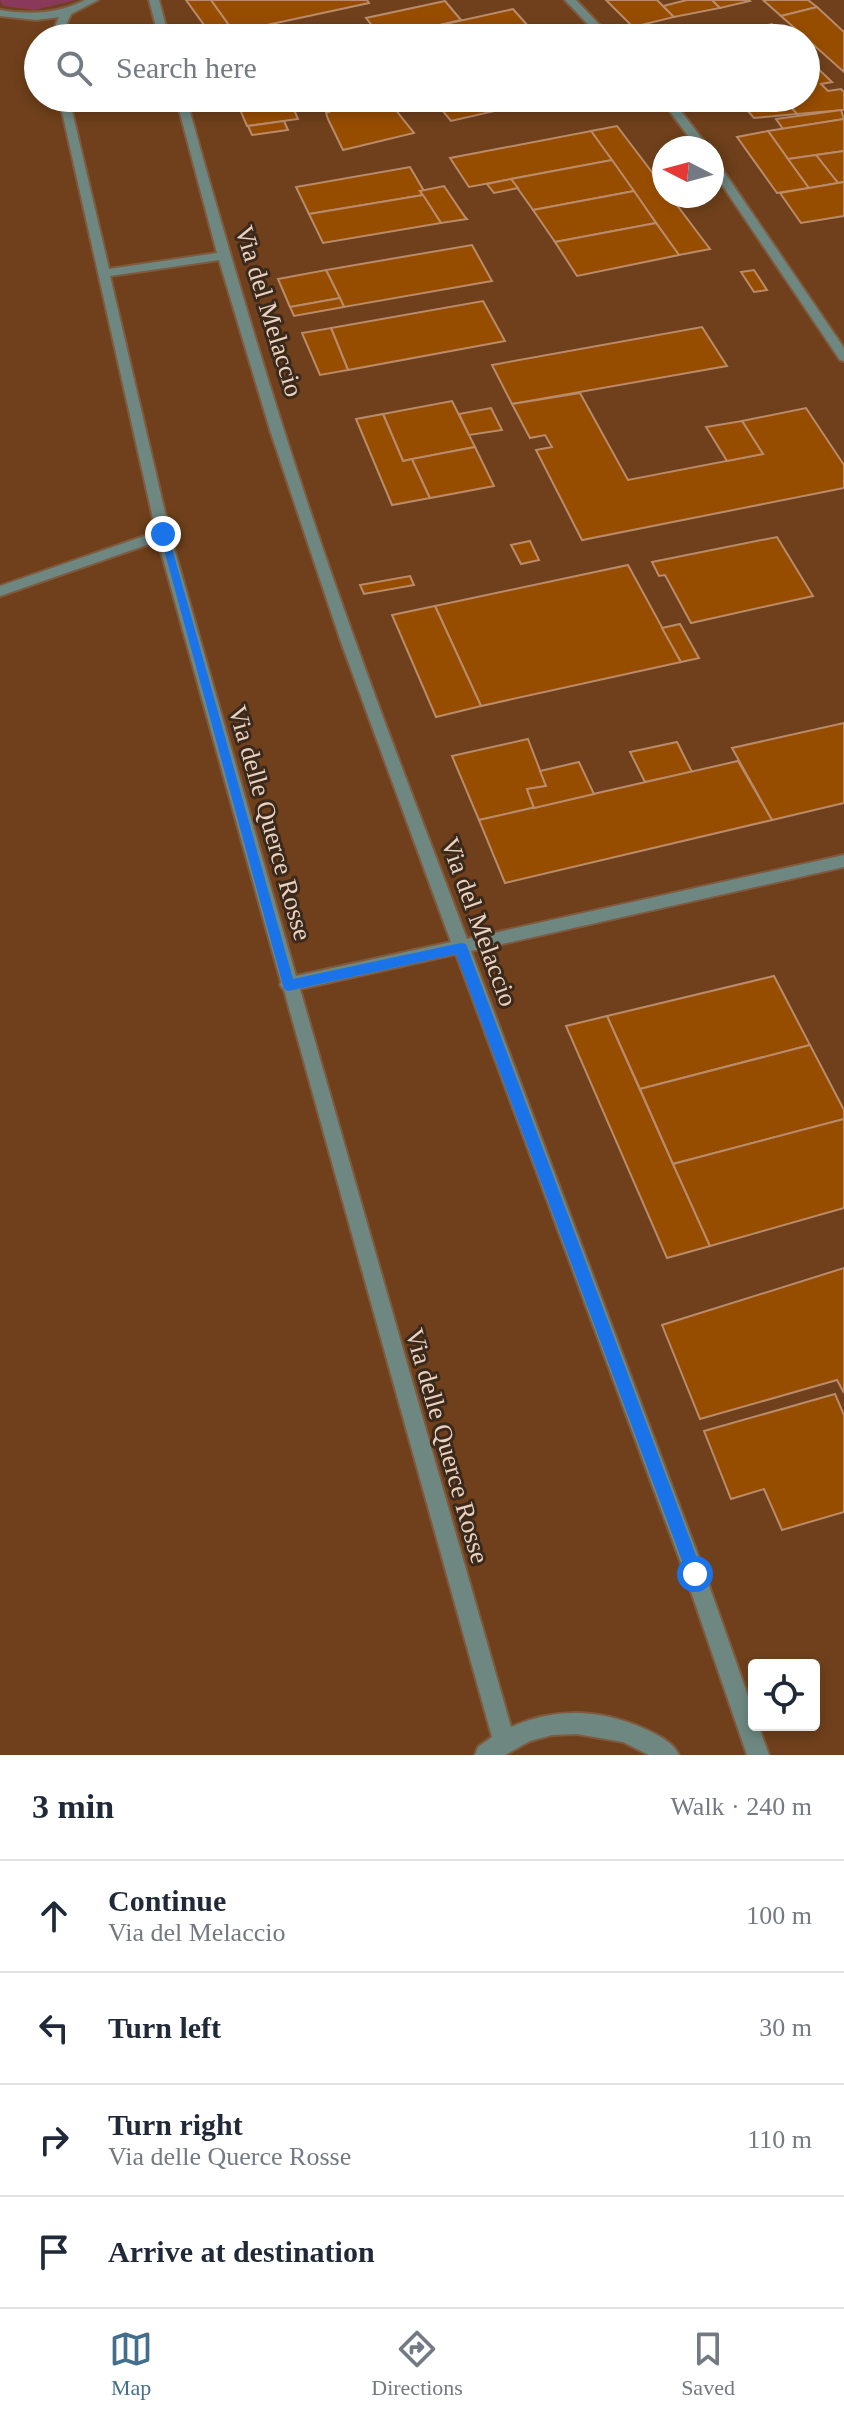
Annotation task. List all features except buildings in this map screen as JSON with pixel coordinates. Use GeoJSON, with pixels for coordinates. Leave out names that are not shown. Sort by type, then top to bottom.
{"type":"FeatureCollection","features":[{"type":"Feature","properties":{"kind":"street"},"geometry":{"type":"LineString","coordinates":[[0,13],[32,17],[66,12],[93,0]]}},
{"type":"Feature","properties":{"kind":"street"},"geometry":{"type":"LineString","coordinates":[[154,0],[160,24]]}},
{"type":"Feature","properties":{"kind":"street"},"geometry":{"type":"LineString","coordinates":[[570,0],[593,24]]}},
{"type":"Feature","properties":{"kind":"street"},"geometry":{"type":"LineString","coordinates":[[61,24],[66,12]]}},
{"type":"Feature","properties":{"kind":"street"},"geometry":{"type":"LineString","coordinates":[[32,17],[37,24]]}},
{"type":"Feature","properties":{"kind":"street","name":"Via delle Querce Rosse"},"geometry":{"type":"LineString","coordinates":[[67,112],[163,534],[288,985],[504,1740]]}},
{"type":"Feature","properties":{"kind":"street","name":"Via del Melaccio"},"geometry":{"type":"LineString","coordinates":[[185,112],[224,256],[348,642],[695,1574],[758,1755]]}},
{"type":"Feature","properties":{"kind":"street"},"geometry":{"type":"LineString","coordinates":[[676,112],[694,136]]}},
{"type":"Feature","properties":{"kind":"street"},"geometry":{"type":"LineString","coordinates":[[724,180],[844,357]]}},
{"type":"Feature","properties":{"kind":"street"},"geometry":{"type":"LineString","coordinates":[[103,273],[224,256]]}},
{"type":"Feature","properties":{"kind":"street"},"geometry":{"type":"LineString","coordinates":[[0,591],[163,534]]}},
{"type":"Feature","properties":{"kind":"street"},"geometry":{"type":"LineString","coordinates":[[288,985],[844,861]]}},
{"type":"Feature","properties":{"kind":"street"},"geometry":{"type":"LineString","coordinates":[[486,1755],[504,1740],[535,1727],[565,1723],[611,1726],[654,1744],[668,1755]]}},
{"type":"Feature","properties":{"kind":"shaded area"},"geometry":{"type":"Polygon","coordinates":[[[0,0],[844,0],[844,1755],[0,1755],[0,0]]]}},
{"type":"Feature","properties":{"kind":"shaded area"},"geometry":{"type":"Polygon","coordinates":[[[0,0],[76,0],[35,10],[3,6],[0,0]]]}},
{"type":"Feature","properties":{"kind":"route"},"geometry":{"type":"LineString","coordinates":[[163,534],[288,985],[461,948],[695,1574]]}}]}
